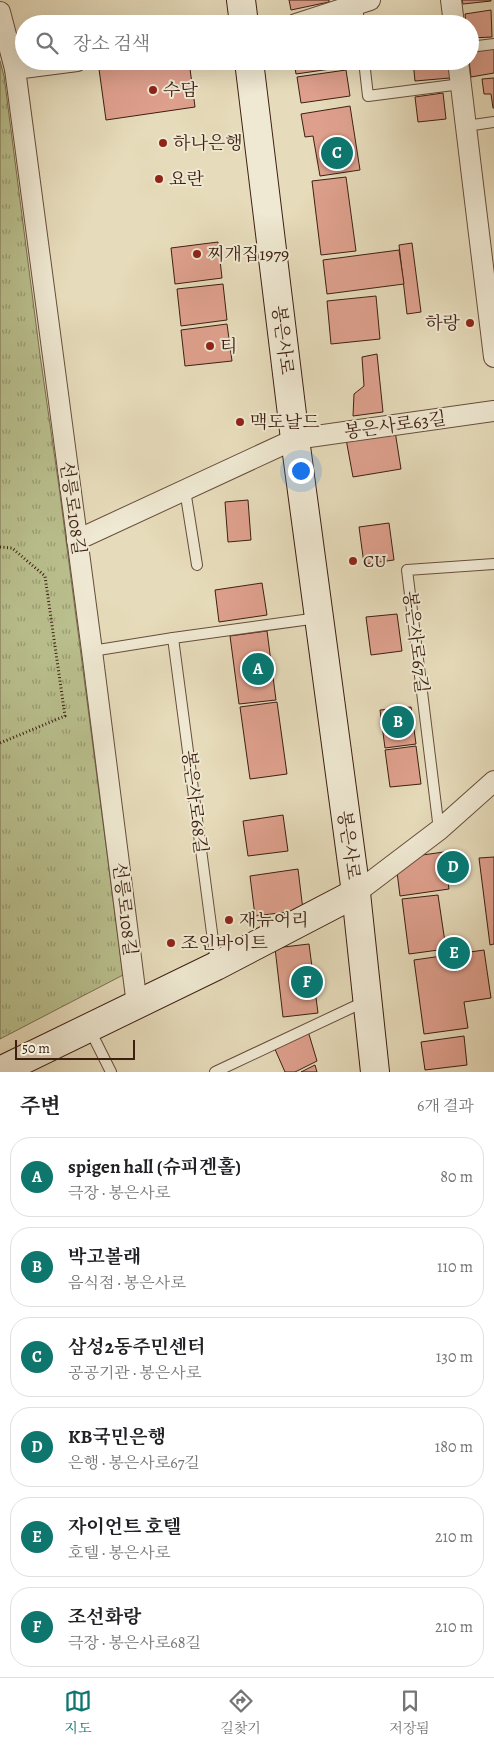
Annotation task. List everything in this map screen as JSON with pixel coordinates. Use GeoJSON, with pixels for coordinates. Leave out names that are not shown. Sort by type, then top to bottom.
{"type":"FeatureCollection","features":[{"type":"Feature","properties":{"kind":"main road"},"geometry":{"type":"LineString","coordinates":[[241,0],[243,15]]}},
{"type":"Feature","properties":{"kind":"main road","name":"봉은사로"},"geometry":{"type":"LineString","coordinates":[[249,70],[295,439],[356,893],[375,1072]]}},
{"type":"Feature","properties":{"kind":"main road"},"geometry":{"type":"LineString","coordinates":[[15,1068],[88,1028],[216,966],[356,893]]}},
{"type":"Feature","properties":{"kind":"street"},"geometry":{"type":"LineString","coordinates":[[451,0],[453,15]]}},
{"type":"Feature","properties":{"kind":"street"},"geometry":{"type":"LineString","coordinates":[[323,15],[363,2]]}},
{"type":"Feature","properties":{"kind":"street","name":"선릉로108길"},"geometry":{"type":"LineString","coordinates":[[0,12],[15,69]]}},
{"type":"Feature","properties":{"kind":"street","name":"선릉로108길"},"geometry":{"type":"LineString","coordinates":[[15,70],[137,1005]]}},
{"type":"Feature","properties":{"kind":"street"},"geometry":{"type":"LineString","coordinates":[[459,70],[466,126],[488,261],[494,357]]}},
{"type":"Feature","properties":{"kind":"street","name":"봉은사로63길"},"geometry":{"type":"LineString","coordinates":[[77,540],[295,439],[494,411]]}},
{"type":"Feature","properties":{"kind":"street"},"geometry":{"type":"LineString","coordinates":[[356,893],[439,830],[494,781]]}},
{"type":"Feature","properties":{"kind":"lane"},"geometry":{"type":"LineString","coordinates":[[361,15],[363,2]]}},
{"type":"Feature","properties":{"kind":"lane"},"geometry":{"type":"LineString","coordinates":[[479,46],[494,44]]}},
{"type":"Feature","properties":{"kind":"lane"},"geometry":{"type":"LineString","coordinates":[[365,70],[368,96],[461,84]]}},
{"type":"Feature","properties":{"kind":"lane"},"geometry":{"type":"LineString","coordinates":[[466,126],[494,122]]}},
{"type":"Feature","properties":{"kind":"lane"},"geometry":{"type":"LineString","coordinates":[[185,490],[197,565]]}},
{"type":"Feature","properties":{"kind":"lane","name":"봉은사로67길"},"geometry":{"type":"LineString","coordinates":[[439,830],[407,570],[494,564]]}},
{"type":"Feature","properties":{"kind":"lane"},"geometry":{"type":"LineString","coordinates":[[92,651],[319,618]]}},
{"type":"Feature","properties":{"kind":"lane","name":"봉은사로68길"},"geometry":{"type":"LineString","coordinates":[[173,638],[216,966]]}},
{"type":"Feature","properties":{"kind":"lane"},"geometry":{"type":"LineString","coordinates":[[215,1072],[367,1000]]}},
{"type":"Feature","properties":{"kind":"lane"},"geometry":{"type":"LineString","coordinates":[[88,1028],[111,1072]]}},
{"type":"Feature","properties":{"kind":"path"},"geometry":{"type":"LineString","coordinates":[[0,546],[12,548],[45,576],[65,716],[0,742]]}},
{"type":"Feature","properties":{"kind":"green space"},"geometry":{"type":"Polygon","coordinates":[[[0,61],[4,76],[123,975],[0,1039],[0,61]]]}},
{"type":"Feature","properties":{"kind":"building"},"geometry":{"type":"Polygon","coordinates":[[[289,0],[329,0],[329,2],[291,10],[289,0]]]}},
{"type":"Feature","properties":{"kind":"building"},"geometry":{"type":"Polygon","coordinates":[[[462,0],[491,0],[491,1],[463,4],[462,0]]]}},
{"type":"Feature","properties":{"kind":"building"},"geometry":{"type":"Polygon","coordinates":[[[491,10],[492,37],[479,38],[479,15],[465,14],[491,10]]]}},
{"type":"Feature","properties":{"kind":"building"},"geometry":{"type":"Polygon","coordinates":[[[494,49],[494,73],[471,77],[470,70],[479,70],[479,50],[494,49]]]}},
{"type":"Feature","properties":{"kind":"building"},"geometry":{"type":"Polygon","coordinates":[[[99,70],[190,70],[195,107],[106,120],[99,70]]]}},
{"type":"Feature","properties":{"kind":"building"},"geometry":{"type":"Polygon","coordinates":[[[295,70],[324,70],[296,74],[295,70]]]}},
{"type":"Feature","properties":{"kind":"building"},"geometry":{"type":"Polygon","coordinates":[[[346,70],[350,96],[301,103],[297,77],[346,70]]]}},
{"type":"Feature","properties":{"kind":"building"},"geometry":{"type":"Polygon","coordinates":[[[414,70],[450,70],[450,78],[415,81],[414,70]]]}},
{"type":"Feature","properties":{"kind":"building"},"geometry":{"type":"Polygon","coordinates":[[[494,78],[493,108],[491,94],[484,94],[482,79],[494,78]]]}},
{"type":"Feature","properties":{"kind":"building"},"geometry":{"type":"Polygon","coordinates":[[[443,93],[446,119],[418,122],[415,97],[443,93]]]}},
{"type":"Feature","properties":{"kind":"building"},"geometry":{"type":"Polygon","coordinates":[[[350,106],[360,170],[320,176],[313,136],[305,137],[301,114],[350,106]]]}},
{"type":"Feature","properties":{"kind":"building"},"geometry":{"type":"Polygon","coordinates":[[[346,177],[356,251],[321,255],[312,181],[346,177]]]}},
{"type":"Feature","properties":{"kind":"building"},"geometry":{"type":"Polygon","coordinates":[[[218,242],[222,278],[175,284],[171,248],[218,242]]]}},
{"type":"Feature","properties":{"kind":"building"},"geometry":{"type":"Polygon","coordinates":[[[412,243],[421,312],[407,314],[399,245],[412,243]]]}},
{"type":"Feature","properties":{"kind":"building"},"geometry":{"type":"Polygon","coordinates":[[[399,250],[404,284],[327,294],[323,260],[399,250]]]}},
{"type":"Feature","properties":{"kind":"building"},"geometry":{"type":"Polygon","coordinates":[[[223,284],[227,320],[181,326],[177,289],[223,284]]]}},
{"type":"Feature","properties":{"kind":"building"},"geometry":{"type":"Polygon","coordinates":[[[376,296],[380,339],[331,344],[327,301],[376,296]]]}},
{"type":"Feature","properties":{"kind":"building"},"geometry":{"type":"Polygon","coordinates":[[[227,324],[232,361],[185,366],[181,330],[227,324]]]}},
{"type":"Feature","properties":{"kind":"building"},"geometry":{"type":"Polygon","coordinates":[[[377,354],[383,412],[353,416],[354,394],[364,386],[362,357],[377,354]]]}},
{"type":"Feature","properties":{"kind":"building"},"geometry":{"type":"Polygon","coordinates":[[[395,431],[401,469],[353,477],[346,439],[395,431]]]}},
{"type":"Feature","properties":{"kind":"building"},"geometry":{"type":"Polygon","coordinates":[[[248,500],[251,540],[228,542],[225,502],[248,500]]]}},
{"type":"Feature","properties":{"kind":"building"},"geometry":{"type":"Polygon","coordinates":[[[389,523],[394,560],[364,564],[359,527],[389,523]]]}},
{"type":"Feature","properties":{"kind":"building"},"geometry":{"type":"Polygon","coordinates":[[[262,583],[267,615],[219,622],[215,590],[262,583]]]}},
{"type":"Feature","properties":{"kind":"building"},"geometry":{"type":"Polygon","coordinates":[[[397,614],[402,651],[371,655],[366,617],[397,614]]]}},
{"type":"Feature","properties":{"kind":"building"},"geometry":{"type":"Polygon","coordinates":[[[267,631],[276,700],[239,704],[230,636],[267,631]]]}},
{"type":"Feature","properties":{"kind":"building"},"geometry":{"type":"Polygon","coordinates":[[[277,702],[287,774],[250,779],[240,707],[277,702]]]}},
{"type":"Feature","properties":{"kind":"building"},"geometry":{"type":"Polygon","coordinates":[[[411,707],[416,744],[385,748],[380,710],[411,707]]]}},
{"type":"Feature","properties":{"kind":"building"},"geometry":{"type":"Polygon","coordinates":[[[416,746],[421,784],[390,787],[385,750],[416,746]]]}},
{"type":"Feature","properties":{"kind":"building"},"geometry":{"type":"Polygon","coordinates":[[[283,815],[288,851],[248,856],[243,821],[283,815]]]}},
{"type":"Feature","properties":{"kind":"building"},"geometry":{"type":"Polygon","coordinates":[[[444,852],[449,889],[400,896],[397,872],[415,856],[444,852]]]}},
{"type":"Feature","properties":{"kind":"building"},"geometry":{"type":"Polygon","coordinates":[[[494,857],[494,944],[490,945],[479,858],[494,857]]]}},
{"type":"Feature","properties":{"kind":"building"},"geometry":{"type":"Polygon","coordinates":[[[298,869],[303,910],[255,916],[250,876],[298,869]]]}},
{"type":"Feature","properties":{"kind":"building"},"geometry":{"type":"Polygon","coordinates":[[[438,895],[446,949],[409,954],[402,899],[438,895]]]}},
{"type":"Feature","properties":{"kind":"building"},"geometry":{"type":"Polygon","coordinates":[[[309,944],[318,1013],[283,1017],[275,948],[309,944]]]}},
{"type":"Feature","properties":{"kind":"building"},"geometry":{"type":"Polygon","coordinates":[[[484,950],[491,998],[464,1002],[468,1028],[424,1034],[414,960],[484,950]]]}},
{"type":"Feature","properties":{"kind":"building"},"geometry":{"type":"Polygon","coordinates":[[[308,1031],[317,1061],[295,1072],[285,1072],[274,1047],[308,1031]]]}},
{"type":"Feature","properties":{"kind":"building"},"geometry":{"type":"Polygon","coordinates":[[[464,1036],[467,1065],[425,1070],[421,1042],[464,1036]]]}},
{"type":"Feature","properties":{"kind":"building"},"geometry":{"type":"Polygon","coordinates":[[[315,1065],[317,1072],[301,1072],[315,1065]]]}},
{"type":"Feature","properties":{"kind":"place","name":"수담"},"geometry":{"type":"Point","coordinates":[153,90]}},
{"type":"Feature","properties":{"kind":"place","name":"하나은행"},"geometry":{"type":"Point","coordinates":[163,143]}},
{"type":"Feature","properties":{"kind":"place","name":"삼성2동주민센터"},"geometry":{"type":"Point","coordinates":[337,153]}},
{"type":"Feature","properties":{"kind":"place","name":"요란"},"geometry":{"type":"Point","coordinates":[159,179]}},
{"type":"Feature","properties":{"kind":"place","name":"찌개집1979"},"geometry":{"type":"Point","coordinates":[197,254]}},
{"type":"Feature","properties":{"kind":"place","name":"하랑"},"geometry":{"type":"Point","coordinates":[470,323]}},
{"type":"Feature","properties":{"kind":"place","name":"티"},"geometry":{"type":"Point","coordinates":[210,346]}},
{"type":"Feature","properties":{"kind":"place","name":"맥도날드"},"geometry":{"type":"Point","coordinates":[240,422]}},
{"type":"Feature","properties":{"kind":"place","name":"CU"},"geometry":{"type":"Point","coordinates":[353,561]}},
{"type":"Feature","properties":{"kind":"place","name":"spigen hall (슈피겐홀)"},"geometry":{"type":"Point","coordinates":[258,669]}},
{"type":"Feature","properties":{"kind":"place","name":"박고볼래"},"geometry":{"type":"Point","coordinates":[398,722]}},
{"type":"Feature","properties":{"kind":"place","name":"KB국민은행"},"geometry":{"type":"Point","coordinates":[453,867]}},
{"type":"Feature","properties":{"kind":"place","name":"재뉴어리"},"geometry":{"type":"Point","coordinates":[229,920]}},
{"type":"Feature","properties":{"kind":"place","name":"조인바이트"},"geometry":{"type":"Point","coordinates":[171,943]}},
{"type":"Feature","properties":{"kind":"place","name":"자이언트 호텔"},"geometry":{"type":"Point","coordinates":[454,953]}},
{"type":"Feature","properties":{"kind":"place","name":"조선화랑"},"geometry":{"type":"Point","coordinates":[307,982]}}]}
